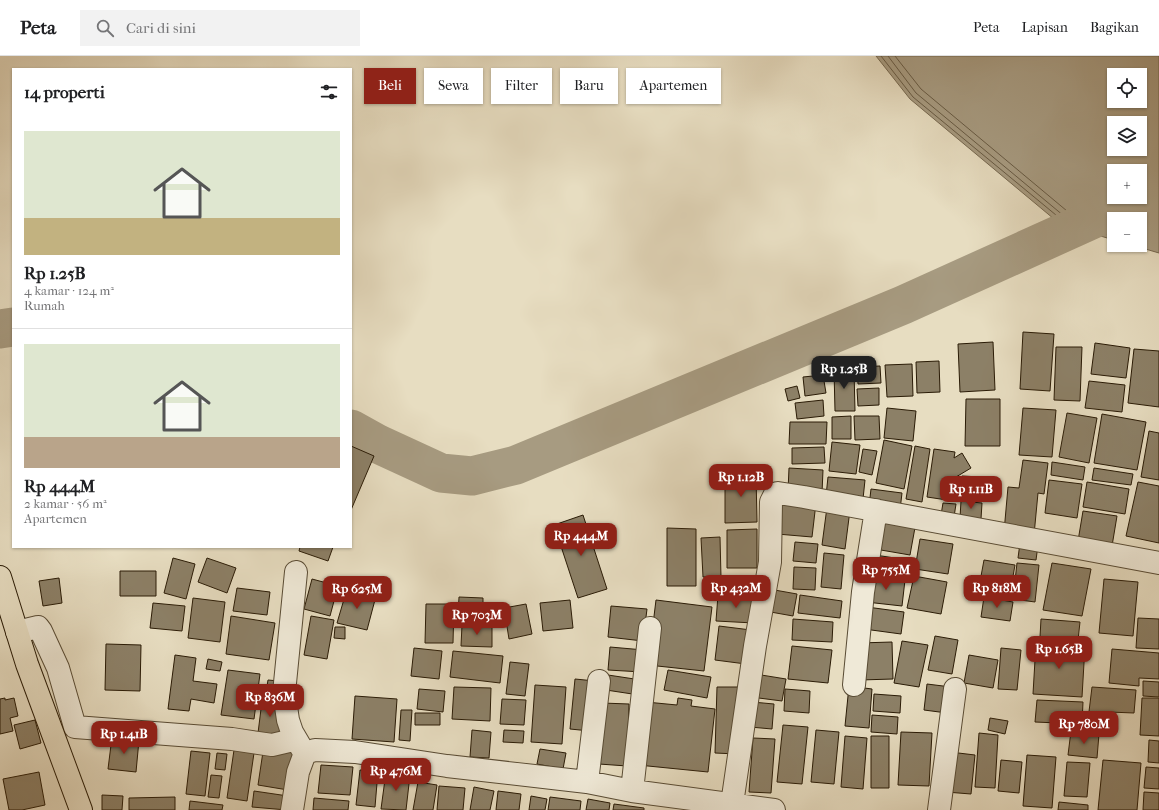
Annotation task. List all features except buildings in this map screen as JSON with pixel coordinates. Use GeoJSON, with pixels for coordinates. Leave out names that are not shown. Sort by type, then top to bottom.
{"type":"FeatureCollection","features":[{"type":"Feature","properties":{"kind":"main road"},"geometry":{"type":"LineString","coordinates":[[0,577],[17,632],[81,810]]}},
{"type":"Feature","properties":{"kind":"street"},"geometry":{"type":"LineString","coordinates":[[732,804],[755,646],[770,562],[771,502],[774,494],[778,493],[804,496],[1159,563]]}},
{"type":"Feature","properties":{"kind":"street"},"geometry":{"type":"LineString","coordinates":[[854,685],[863,598],[876,510]]}},
{"type":"Feature","properties":{"kind":"street"},"geometry":{"type":"LineString","coordinates":[[292,810],[298,772],[300,745],[288,720],[284,693],[296,572]]}},
{"type":"Feature","properties":{"kind":"street"},"geometry":{"type":"LineString","coordinates":[[17,632],[32,627],[38,628],[41,631],[58,668],[75,727],[232,739],[272,745],[289,741],[315,750],[355,752],[447,766],[586,782],[632,791],[774,810]]}},
{"type":"Feature","properties":{"kind":"street"},"geometry":{"type":"LineString","coordinates":[[632,791],[650,628]]}},
{"type":"Feature","properties":{"kind":"street"},"geometry":{"type":"LineString","coordinates":[[586,782],[599,680]]}},
{"type":"Feature","properties":{"kind":"street"},"geometry":{"type":"LineString","coordinates":[[939,810],[955,690]]}},
{"type":"Feature","properties":{"kind":"water"},"geometry":{"type":"Polygon","coordinates":[[[876,56],[1159,56],[1159,253],[1147,249],[1147,212],[1107,212],[1107,238],[1060,224],[910,99],[876,56]]]}},
{"type":"Feature","properties":{"kind":"waterway"},"geometry":{"type":"LineString","coordinates":[[352,430],[378,444],[441,473],[472,476],[516,465],[903,305],[1098,217],[1118,204]]}},
{"type":"Feature","properties":{"kind":"waterway"},"geometry":{"type":"LineString","coordinates":[[0,329],[12,327]]}}]}
